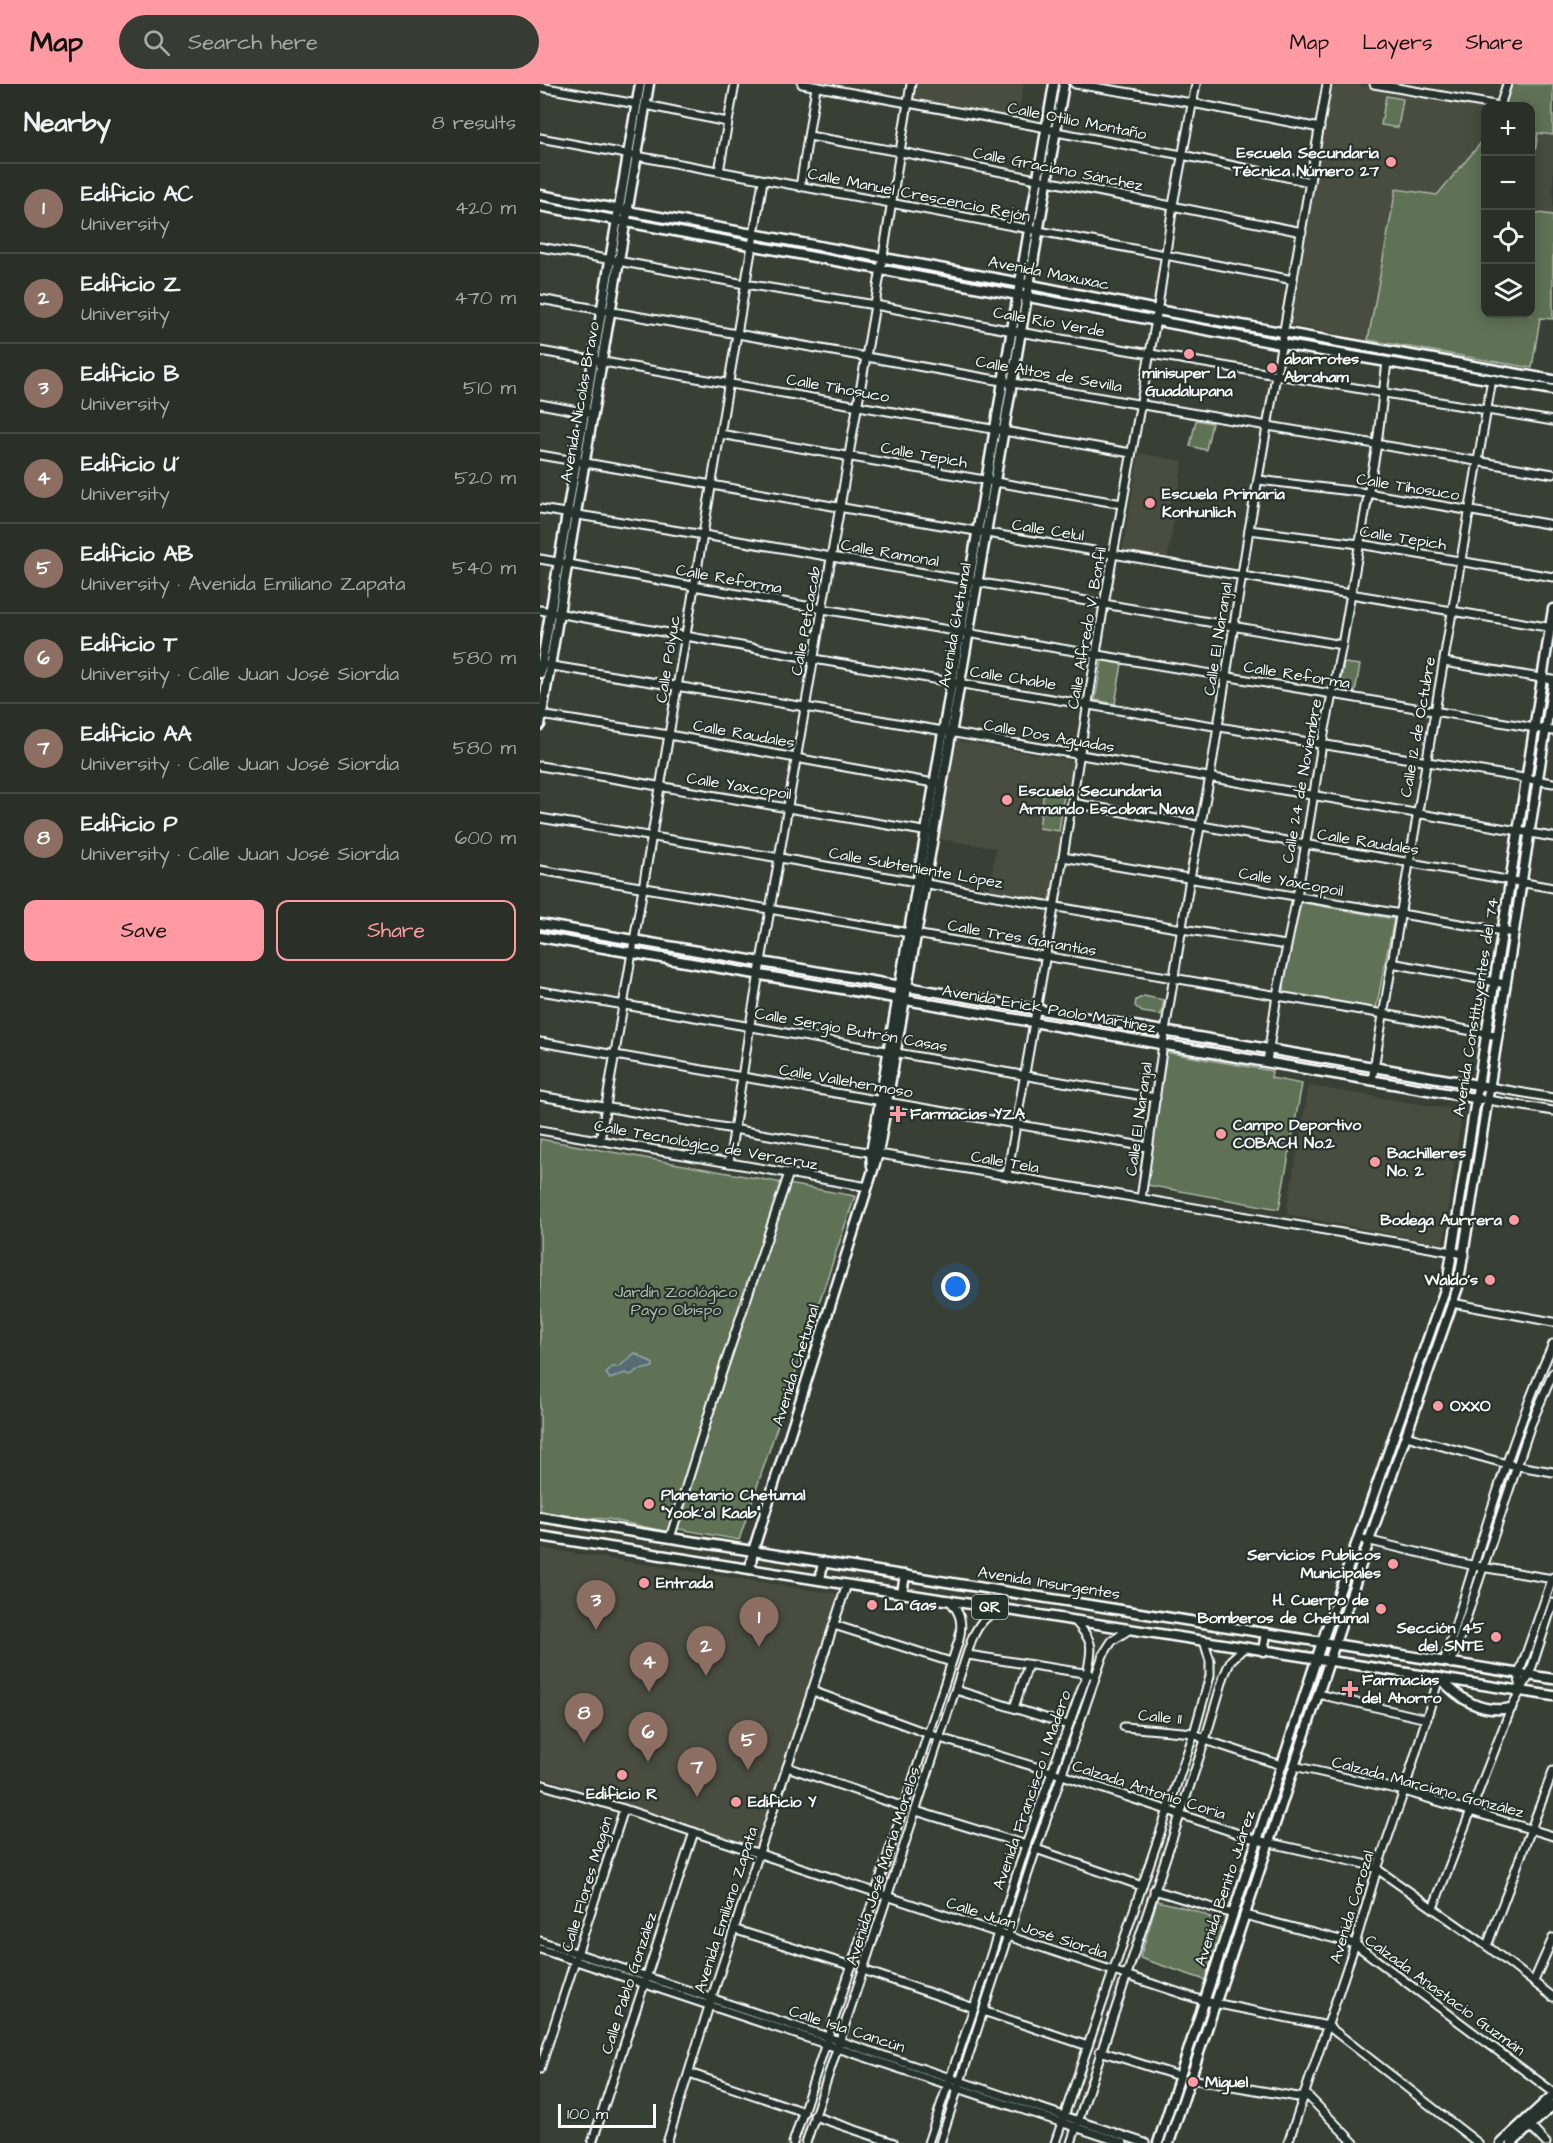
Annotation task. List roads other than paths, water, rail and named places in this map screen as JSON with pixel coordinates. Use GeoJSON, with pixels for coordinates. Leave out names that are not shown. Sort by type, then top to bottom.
{"type":"FeatureCollection","features":[{"type":"Feature","properties":{"kind":"main road","name":"Avenida Nicolás Bravo"},"geometry":{"type":"LineString","coordinates":[[640,84],[641,105]]}},
{"type":"Feature","properties":{"kind":"main road","name":"Avenida Nicolás Bravo"},"geometry":{"type":"LineString","coordinates":[[540,725],[543,666],[555,613],[641,105],[649,84]]}},
{"type":"Feature","properties":{"kind":"main road","name":"Avenida Chetumal"},"geometry":{"type":"LineString","coordinates":[[1035,231],[1038,179],[1054,84]]}},
{"type":"Feature","properties":{"kind":"main road","name":"Avenida Chetumal"},"geometry":{"type":"LineString","coordinates":[[1017,331],[1028,297],[1026,283],[1035,231],[1048,181],[1064,84]]}},
{"type":"Feature","properties":{"kind":"main road","name":"Avenida Maxuxac"},"geometry":{"type":"LineString","coordinates":[[540,195],[1026,283],[1157,310],[1553,380]]}},
{"type":"Feature","properties":{"kind":"main road","name":"Avenida Maxuxac"},"geometry":{"type":"LineString","coordinates":[[540,206],[1281,344],[1553,390]]}},
{"type":"Feature","properties":{"kind":"main road","name":"Avenida Chetumal"},"geometry":{"type":"LineString","coordinates":[[750,1569],[753,1551],[872,1171],[1017,331],[1019,295],[1026,283]]}},
{"type":"Feature","properties":{"kind":"main road","name":"Avenida Constituyentes del 74"},"geometry":{"type":"LineString","coordinates":[[1322,1642],[1441,1301],[1453,1252],[1553,609]]}},
{"type":"Feature","properties":{"kind":"main road","name":"Avenida Constituyentes del 74"},"geometry":{"type":"LineString","coordinates":[[1335,1644],[1458,1287],[1538,780],[1549,730],[1553,681]]}},
{"type":"Feature","properties":{"kind":"main road","name":"Avenida Erick Paolo Martínez"},"geometry":{"type":"LineString","coordinates":[[540,924],[1490,1088]]}},
{"type":"Feature","properties":{"kind":"main road","name":"Avenida Erick Paolo Martínez"},"geometry":{"type":"LineString","coordinates":[[540,937],[1488,1100]]}},
{"type":"Feature","properties":{"kind":"main road","name":"Avenida Insurgentes"},"geometry":{"type":"LineString","coordinates":[[540,1517],[1553,1679]]}},
{"type":"Feature","properties":{"kind":"main road","name":"Avenida Insurgentes"},"geometry":{"type":"LineString","coordinates":[[540,1536],[1553,1696]]}},
{"type":"Feature","properties":{"kind":"main road"},"geometry":{"type":"LineString","coordinates":[[820,1580],[823,1562]]}},
{"type":"Feature","properties":{"kind":"main road"},"geometry":{"type":"LineString","coordinates":[[902,1593],[905,1575]]}},
{"type":"Feature","properties":{"kind":"main road"},"geometry":{"type":"LineString","coordinates":[[1263,1651],[1266,1633]]}},
{"type":"Feature","properties":{"kind":"main road","name":"Avenida Benito Juárez"},"geometry":{"type":"LineString","coordinates":[[1158,2143],[1322,1642]]}},
{"type":"Feature","properties":{"kind":"main road","name":"Avenida Benito Juárez"},"geometry":{"type":"LineString","coordinates":[[1169,2143],[1335,1644]]}},
{"type":"Feature","properties":{"kind":"main road"},"geometry":{"type":"LineString","coordinates":[[1374,1667],[1377,1652]]}},
{"type":"Feature","properties":{"kind":"main road"},"geometry":{"type":"LineString","coordinates":[[1439,1678],[1455,1695],[1470,1703],[1487,1709],[1511,1708]]}},
{"type":"Feature","properties":{"kind":"main road"},"geometry":{"type":"LineString","coordinates":[[1501,2143],[1553,2093]]}},
{"type":"Feature","properties":{"kind":"main road"},"geometry":{"type":"LineString","coordinates":[[1512,2143],[1553,2105]]}},
{"type":"Feature","properties":{"kind":"street"},"geometry":{"type":"LineString","coordinates":[[719,171],[735,84]]}},
{"type":"Feature","properties":{"kind":"street","name":"Calle Otilio Montaño"},"geometry":{"type":"LineString","coordinates":[[802,84],[1047,128],[1056,132],[1310,182]]}},
{"type":"Feature","properties":{"kind":"street","name":"Calle Petcacab"},"geometry":{"type":"LineString","coordinates":[[729,1164],[750,1025],[858,405],[911,84]]}},
{"type":"Feature","properties":{"kind":"street"},"geometry":{"type":"LineString","coordinates":[[1076,84],[1192,103],[1320,128]]}},
{"type":"Feature","properties":{"kind":"street","name":"Calle Alfredo V. Bonfil"},"geometry":{"type":"LineString","coordinates":[[1007,1176],[1055,906],[1104,604],[1196,84]]}},
{"type":"Feature","properties":{"kind":"street","name":"Calle El Naranjal"},"geometry":{"type":"LineString","coordinates":[[1141,1199],[1190,878],[1210,777],[1224,677],[1327,84]]}},
{"type":"Feature","properties":{"kind":"street"},"geometry":{"type":"LineString","coordinates":[[1374,84],[1481,103]]}},
{"type":"Feature","properties":{"kind":"street"},"geometry":{"type":"LineString","coordinates":[[1501,102],[1508,84]]}},
{"type":"Feature","properties":{"kind":"street"},"geometry":{"type":"LineString","coordinates":[[800,187],[816,87]]}},
{"type":"Feature","properties":{"kind":"street"},"geometry":{"type":"LineString","coordinates":[[541,88],[727,122]]}},
{"type":"Feature","properties":{"kind":"street","name":"Calle Graciano Sánchez"},"geometry":{"type":"LineString","coordinates":[[809,136],[1302,231]]}},
{"type":"Feature","properties":{"kind":"street","name":"Calle Manuel Crescencio Rejón"},"geometry":{"type":"LineString","coordinates":[[540,138],[763,181],[892,202],[1293,280]]}},
{"type":"Feature","properties":{"kind":"street","name":"Calle Polyuc"},"geometry":{"type":"LineString","coordinates":[[600,1141],[763,181]]}},
{"type":"Feature","properties":{"kind":"street","name":"Calle Río Verde"},"geometry":{"type":"LineString","coordinates":[[540,247],[1553,422]]}},
{"type":"Feature","properties":{"kind":"street","name":"Calle Altos de Sevilla"},"geometry":{"type":"LineString","coordinates":[[540,299],[1008,382],[1553,474]]}},
{"type":"Feature","properties":{"kind":"street","name":"Calle Tihosuco"},"geometry":{"type":"LineString","coordinates":[[540,351],[1131,453]]}},
{"type":"Feature","properties":{"kind":"street","name":"Calle 24 de Noviembre"},"geometry":{"type":"LineString","coordinates":[[1267,1062],[1277,995],[1297,897],[1322,744],[1342,645],[1377,444],[1387,362]]}},
{"type":"Feature","properties":{"kind":"street","name":"Calle 12 de Octubre"},"geometry":{"type":"LineString","coordinates":[[1372,1080],[1491,379]]}},
{"type":"Feature","properties":{"kind":"street"},"geometry":{"type":"LineString","coordinates":[[540,404],[589,413]]}},
{"type":"Feature","properties":{"kind":"street","name":"Calle Tepich"},"geometry":{"type":"LineString","coordinates":[[720,434],[1122,504]]}},
{"type":"Feature","properties":{"kind":"street","name":"Calle Celul"},"geometry":{"type":"LineString","coordinates":[[540,455],[1551,628]]}},
{"type":"Feature","properties":{"kind":"street","name":"Calle Tihosuco"},"geometry":{"type":"LineString","coordinates":[[1258,480],[1367,493],[1553,525]]}},
{"type":"Feature","properties":{"kind":"street","name":"Calle Ramonal"},"geometry":{"type":"LineString","coordinates":[[540,509],[831,556],[1342,645]]}},
{"type":"Feature","properties":{"kind":"street","name":"Calle Tepich"},"geometry":{"type":"LineString","coordinates":[[1249,530],[1359,544],[1553,577]]}},
{"type":"Feature","properties":{"kind":"street","name":"Calle Reforma"},"geometry":{"type":"LineString","coordinates":[[540,559],[1224,677],[1549,730]]}},
{"type":"Feature","properties":{"kind":"street","name":"Calle Chable"},"geometry":{"type":"LineString","coordinates":[[540,610],[1217,728],[1553,783]]}},
{"type":"Feature","properties":{"kind":"street"},"geometry":{"type":"LineString","coordinates":[[1443,662],[1553,681]]}},
{"type":"Feature","properties":{"kind":"street","name":"Calle Dos Aguadas"},"geometry":{"type":"LineString","coordinates":[[543,666],[805,707],[1553,837]]}},
{"type":"Feature","properties":{"kind":"street","name":"Calle Raudales"},"geometry":{"type":"LineString","coordinates":[[541,715],[797,757],[939,784]]}},
{"type":"Feature","properties":{"kind":"street","name":"Calle Yaxcopoil"},"geometry":{"type":"LineString","coordinates":[[540,766],[930,832]]}},
{"type":"Feature","properties":{"kind":"street","name":"Calle Raudales"},"geometry":{"type":"LineString","coordinates":[[1072,803],[1304,846],[1553,888]]}},
{"type":"Feature","properties":{"kind":"street","name":"Calle Subteniente López"},"geometry":{"type":"LineString","coordinates":[[540,818],[1286,945]]}},
{"type":"Feature","properties":{"kind":"street","name":"Calle Yaxcopoil"},"geometry":{"type":"LineString","coordinates":[[1063,857],[1514,933]]}},
{"type":"Feature","properties":{"kind":"street","name":"Calle Tres Garantías"},"geometry":{"type":"LineString","coordinates":[[540,870],[1277,995],[1498,1035]]}},
{"type":"Feature","properties":{"kind":"street"},"geometry":{"type":"LineString","coordinates":[[676,961],[679,948]]}},
{"type":"Feature","properties":{"kind":"street"},"geometry":{"type":"LineString","coordinates":[[1391,963],[1495,980],[1506,984]]}},
{"type":"Feature","properties":{"kind":"street","name":"Calle Sergio Butrón Casas"},"geometry":{"type":"LineString","coordinates":[[540,991],[750,1025],[1156,1098]]}},
{"type":"Feature","properties":{"kind":"street","name":"Calle Vallehermoso"},"geometry":{"type":"LineString","coordinates":[[540,1042],[1148,1147]]}},
{"type":"Feature","properties":{"kind":"street","name":"Avenida Erick Paolo Martínez"},"geometry":{"type":"LineString","coordinates":[[1490,1088],[1553,1098]]}},
{"type":"Feature","properties":{"kind":"street","name":"Calle Tela"},"geometry":{"type":"LineString","coordinates":[[540,1096],[1465,1254]]}},
{"type":"Feature","properties":{"kind":"street"},"geometry":{"type":"LineString","coordinates":[[1536,1108],[1539,1096]]}},
{"type":"Feature","properties":{"kind":"street","name":"Avenida Erick Paolo Martínez"},"geometry":{"type":"LineString","coordinates":[[1488,1100],[1553,1112]]}},
{"type":"Feature","properties":{"kind":"street","name":"Calle Tecnológico de Veracruz"},"geometry":{"type":"LineString","coordinates":[[540,1130],[868,1187]]}},
{"type":"Feature","properties":{"kind":"street"},"geometry":{"type":"LineString","coordinates":[[670,1538],[720,1378],[789,1173]]}},
{"type":"Feature","properties":{"kind":"street"},"geometry":{"type":"LineString","coordinates":[[1452,1303],[1553,1323]]}},
{"type":"Feature","properties":{"kind":"street"},"geometry":{"type":"LineString","coordinates":[[1448,1663],[1507,1464],[1538,1378],[1553,1344]]}},
{"type":"Feature","properties":{"kind":"street"},"geometry":{"type":"LineString","coordinates":[[1448,1663],[1531,1424],[1553,1373]]}},
{"type":"Feature","properties":{"kind":"street"},"geometry":{"type":"LineString","coordinates":[[1406,1436],[1507,1464],[1553,1472]]}},
{"type":"Feature","properties":{"kind":"street"},"geometry":{"type":"LineString","coordinates":[[1358,1538],[1475,1566],[1553,1578],[1519,1674],[1520,1690]]}},
{"type":"Feature","properties":{"kind":"street","name":"Avenida Emiliano Zapata"},"geometry":{"type":"LineString","coordinates":[[669,2142],[711,2002],[847,1584]]}},
{"type":"Feature","properties":{"kind":"street","name":"Avenida José María Morelos"},"geometry":{"type":"LineString","coordinates":[[794,2143],[959,1640],[961,1616],[949,1600]]}},
{"type":"Feature","properties":{"kind":"street"},"geometry":{"type":"LineString","coordinates":[[1433,1908],[1511,1708],[1529,1676],[1553,1603]]}},
{"type":"Feature","properties":{"kind":"street","name":"Avenida José María Morelos"},"geometry":{"type":"LineString","coordinates":[[806,2143],[968,1655],[981,1621],[1002,1609]]}},
{"type":"Feature","properties":{"kind":"street","name":"Avenida Francisco I. Madero"},"geometry":{"type":"LineString","coordinates":[[928,2143],[1026,1845],[1087,1674],[1092,1649],[1085,1633],[1075,1621]]}},
{"type":"Feature","properties":{"kind":"street"},"geometry":{"type":"LineString","coordinates":[[834,1625],[951,1662]]}},
{"type":"Feature","properties":{"kind":"street","name":"Avenida Francisco I. Madero"},"geometry":{"type":"LineString","coordinates":[[940,2143],[1036,1849],[1103,1655],[1112,1641],[1130,1629]]}},
{"type":"Feature","properties":{"kind":"street"},"geometry":{"type":"LineString","coordinates":[[1055,2143],[1194,1733],[1210,1676],[1210,1661],[1204,1641]]}},
{"type":"Feature","properties":{"kind":"street"},"geometry":{"type":"LineString","coordinates":[[1071,2143],[1205,1740],[1224,1676],[1231,1660],[1244,1648]]}},
{"type":"Feature","properties":{"kind":"street"},"geometry":{"type":"LineString","coordinates":[[968,1655],[1096,1676]]}},
{"type":"Feature","properties":{"kind":"street"},"geometry":{"type":"LineString","coordinates":[[1014,1708],[1028,1665]]}},
{"type":"Feature","properties":{"kind":"street","name":"Avenida Corozal"},"geometry":{"type":"LineString","coordinates":[[1288,2143],[1355,1944],[1439,1678]]}},
{"type":"Feature","properties":{"kind":"street"},"geometry":{"type":"LineString","coordinates":[[956,1690],[1068,1725]]}},
{"type":"Feature","properties":{"kind":"street","name":"Calzada Antonio Coria"},"geometry":{"type":"LineString","coordinates":[[812,1691],[940,1738],[1062,1775],[1257,1840],[1364,1864],[1377,1869],[1487,1946],[1553,1997]]}},
{"type":"Feature","properties":{"kind":"street"},"geometry":{"type":"LineString","coordinates":[[1318,1694],[1427,1719]]}},
{"type":"Feature","properties":{"kind":"street","name":"Calle 11"},"geometry":{"type":"LineString","coordinates":[[1124,1727],[1194,1733]]}},
{"type":"Feature","properties":{"kind":"street"},"geometry":{"type":"LineString","coordinates":[[1194,1733],[1205,1740],[1281,1765]]}},
{"type":"Feature","properties":{"kind":"street","name":"Calzada Marciano González"},"geometry":{"type":"LineString","coordinates":[[1294,1766],[1404,1791],[1553,1836]]}},
{"type":"Feature","properties":{"kind":"street"},"geometry":{"type":"LineString","coordinates":[[787,1767],[904,1807]]}},
{"type":"Feature","properties":{"kind":"street"},"geometry":{"type":"LineString","coordinates":[[1487,1946],[1553,1771]]}},
{"type":"Feature","properties":{"kind":"street","name":"Calle Juan José Siordia"},"geometry":{"type":"LineString","coordinates":[[540,1784],[759,1853],[1204,2001],[1328,2026],[1478,2143]]}},
{"type":"Feature","properties":{"kind":"street","name":"Calle Flores Magón"},"geometry":{"type":"LineString","coordinates":[[540,2069],[578,1958],[624,1809]]}},
{"type":"Feature","properties":{"kind":"street"},"geometry":{"type":"LineString","coordinates":[[916,1811],[1026,1845]]}},
{"type":"Feature","properties":{"kind":"street","name":"Calle Pablo González"},"geometry":{"type":"LineString","coordinates":[[591,2143],[694,1832]]}},
{"type":"Feature","properties":{"kind":"street"},"geometry":{"type":"LineString","coordinates":[[1036,1849],[1142,1886]]}},
{"type":"Feature","properties":{"kind":"street"},"geometry":{"type":"LineString","coordinates":[[1154,1890],[1233,1914]]}},
{"type":"Feature","properties":{"kind":"street","name":"Calzada Anastacio Guzmán"},"geometry":{"type":"LineString","coordinates":[[1245,1915],[1355,1944],[1553,2093]]}},
{"type":"Feature","properties":{"kind":"street"},"geometry":{"type":"LineString","coordinates":[[736,1930],[852,1966]]}},
{"type":"Feature","properties":{"kind":"street"},"geometry":{"type":"LineString","coordinates":[[1534,1981],[1553,1938]]}},
{"type":"Feature","properties":{"kind":"street","name":"Calle Isla Cancún"},"geometry":{"type":"LineString","coordinates":[[540,1941],[578,1958]]}},
{"type":"Feature","properties":{"kind":"street","name":"Calle Isla Cancún"},"geometry":{"type":"LineString","coordinates":[[540,1949],[578,1958],[838,2044],[1063,2119],[1123,2143]]}},
{"type":"Feature","properties":{"kind":"street"},"geometry":{"type":"LineString","coordinates":[[863,1970],[974,2008]]}},
{"type":"Feature","properties":{"kind":"street"},"geometry":{"type":"LineString","coordinates":[[983,2011],[1088,2046]]}},
{"type":"Feature","properties":{"kind":"street"},"geometry":{"type":"LineString","coordinates":[[1100,2051],[1179,2076]]}},
{"type":"Feature","properties":{"kind":"street"},"geometry":{"type":"LineString","coordinates":[[689,2073],[804,2112]]}},
{"type":"Feature","properties":{"kind":"street"},"geometry":{"type":"LineString","coordinates":[[1190,2079],[1305,2095],[1354,2143]]}},
{"type":"Feature","properties":{"kind":"street"},"geometry":{"type":"LineString","coordinates":[[814,2116],[894,2143]]}},
{"type":"Feature","properties":{"kind":"street","name":"Calle Isla Cancún"},"geometry":{"type":"LineString","coordinates":[[1077,2124],[1146,2143]]}},
{"type":"Feature","properties":{"kind":"street"},"geometry":{"type":"LineString","coordinates":[[1530,2126],[1546,2143]]}},
{"type":"Feature","properties":{"kind":"water"},"geometry":{"type":"Polygon","coordinates":[[[635,1353],[653,1364],[653,1367],[610,1379],[606,1373],[612,1367],[619,1367],[635,1353]]]}},
{"type":"Feature","properties":{"kind":"place","name":"Escuela Secundaria Técnica Número 27"},"geometry":{"type":"Point","coordinates":[1391,162]}},
{"type":"Feature","properties":{"kind":"place","name":"minisuper La Guadalupana"},"geometry":{"type":"Point","coordinates":[1189,354]}},
{"type":"Feature","properties":{"kind":"place","name":"abarrotes Abraham"},"geometry":{"type":"Point","coordinates":[1272,368]}},
{"type":"Feature","properties":{"kind":"place","name":"Escuela Primaria Konhunlich"},"geometry":{"type":"Point","coordinates":[1150,503]}},
{"type":"Feature","properties":{"kind":"place","name":"Escuela Secundaria Armando Escobar Nava"},"geometry":{"type":"Point","coordinates":[1007,800]}},
{"type":"Feature","properties":{"kind":"place","name":"Farmacias YZA"},"geometry":{"type":"Point","coordinates":[898,1114]}},
{"type":"Feature","properties":{"kind":"place","name":"Campo Deportivo COBACH No.2"},"geometry":{"type":"Point","coordinates":[1221,1134]}},
{"type":"Feature","properties":{"kind":"place","name":"Bachilleres No. 2"},"geometry":{"type":"Point","coordinates":[1375,1162]}},
{"type":"Feature","properties":{"kind":"place","name":"Bodega Aurrera"},"geometry":{"type":"Point","coordinates":[1514,1220]}},
{"type":"Feature","properties":{"kind":"place","name":"Waldo's"},"geometry":{"type":"Point","coordinates":[1490,1280]}},
{"type":"Feature","properties":{"kind":"place","name":"OXXO"},"geometry":{"type":"Point","coordinates":[1438,1406]}},
{"type":"Feature","properties":{"kind":"place","name":"Planetario Chetumal \"Yook'ol Kaab\""},"geometry":{"type":"Point","coordinates":[649,1504]}},
{"type":"Feature","properties":{"kind":"place","name":"Servicios Publicos Municipales"},"geometry":{"type":"Point","coordinates":[1393,1564]}},
{"type":"Feature","properties":{"kind":"place","name":"Entrada"},"geometry":{"type":"Point","coordinates":[644,1583]}},
{"type":"Feature","properties":{"kind":"place","name":"La Gas"},"geometry":{"type":"Point","coordinates":[872,1605]}},
{"type":"Feature","properties":{"kind":"place","name":"H. Cuerpo de Bomberos de Chetumal"},"geometry":{"type":"Point","coordinates":[1381,1609]}},
{"type":"Feature","properties":{"kind":"place","name":"Edificio B"},"geometry":{"type":"Point","coordinates":[596,1630]}},
{"type":"Feature","properties":{"kind":"place","name":"Sección 45 del SNTE"},"geometry":{"type":"Point","coordinates":[1496,1637]}},
{"type":"Feature","properties":{"kind":"place","name":"Edificio AC"},"geometry":{"type":"Point","coordinates":[759,1647]}},
{"type":"Feature","properties":{"kind":"place","name":"Edificio Z"},"geometry":{"type":"Point","coordinates":[706,1676]}},
{"type":"Feature","properties":{"kind":"place","name":"Farmacias del Ahorro"},"geometry":{"type":"Point","coordinates":[1350,1689]}},
{"type":"Feature","properties":{"kind":"place","name":"Edificio U´"},"geometry":{"type":"Point","coordinates":[649,1692]}},
{"type":"Feature","properties":{"kind":"place","name":"Edificio P"},"geometry":{"type":"Point","coordinates":[584,1743]}},
{"type":"Feature","properties":{"kind":"place","name":"Edificio T"},"geometry":{"type":"Point","coordinates":[648,1762]}},
{"type":"Feature","properties":{"kind":"place","name":"Edificio AB"},"geometry":{"type":"Point","coordinates":[748,1770]}},
{"type":"Feature","properties":{"kind":"place","name":"Edificio R"},"geometry":{"type":"Point","coordinates":[622,1775]}},
{"type":"Feature","properties":{"kind":"place","name":"Edificio AA"},"geometry":{"type":"Point","coordinates":[697,1797]}},
{"type":"Feature","properties":{"kind":"place","name":"Edificio Y"},"geometry":{"type":"Point","coordinates":[736,1802]}},
{"type":"Feature","properties":{"kind":"place","name":"Miguel"},"geometry":{"type":"Point","coordinates":[1193,2082]}},
{"type":"Feature","properties":{"kind":"park label","name":"Jardín Zoológico Payo Obispo"},"geometry":{"type":"Point","coordinates":[676,1301]}}]}
